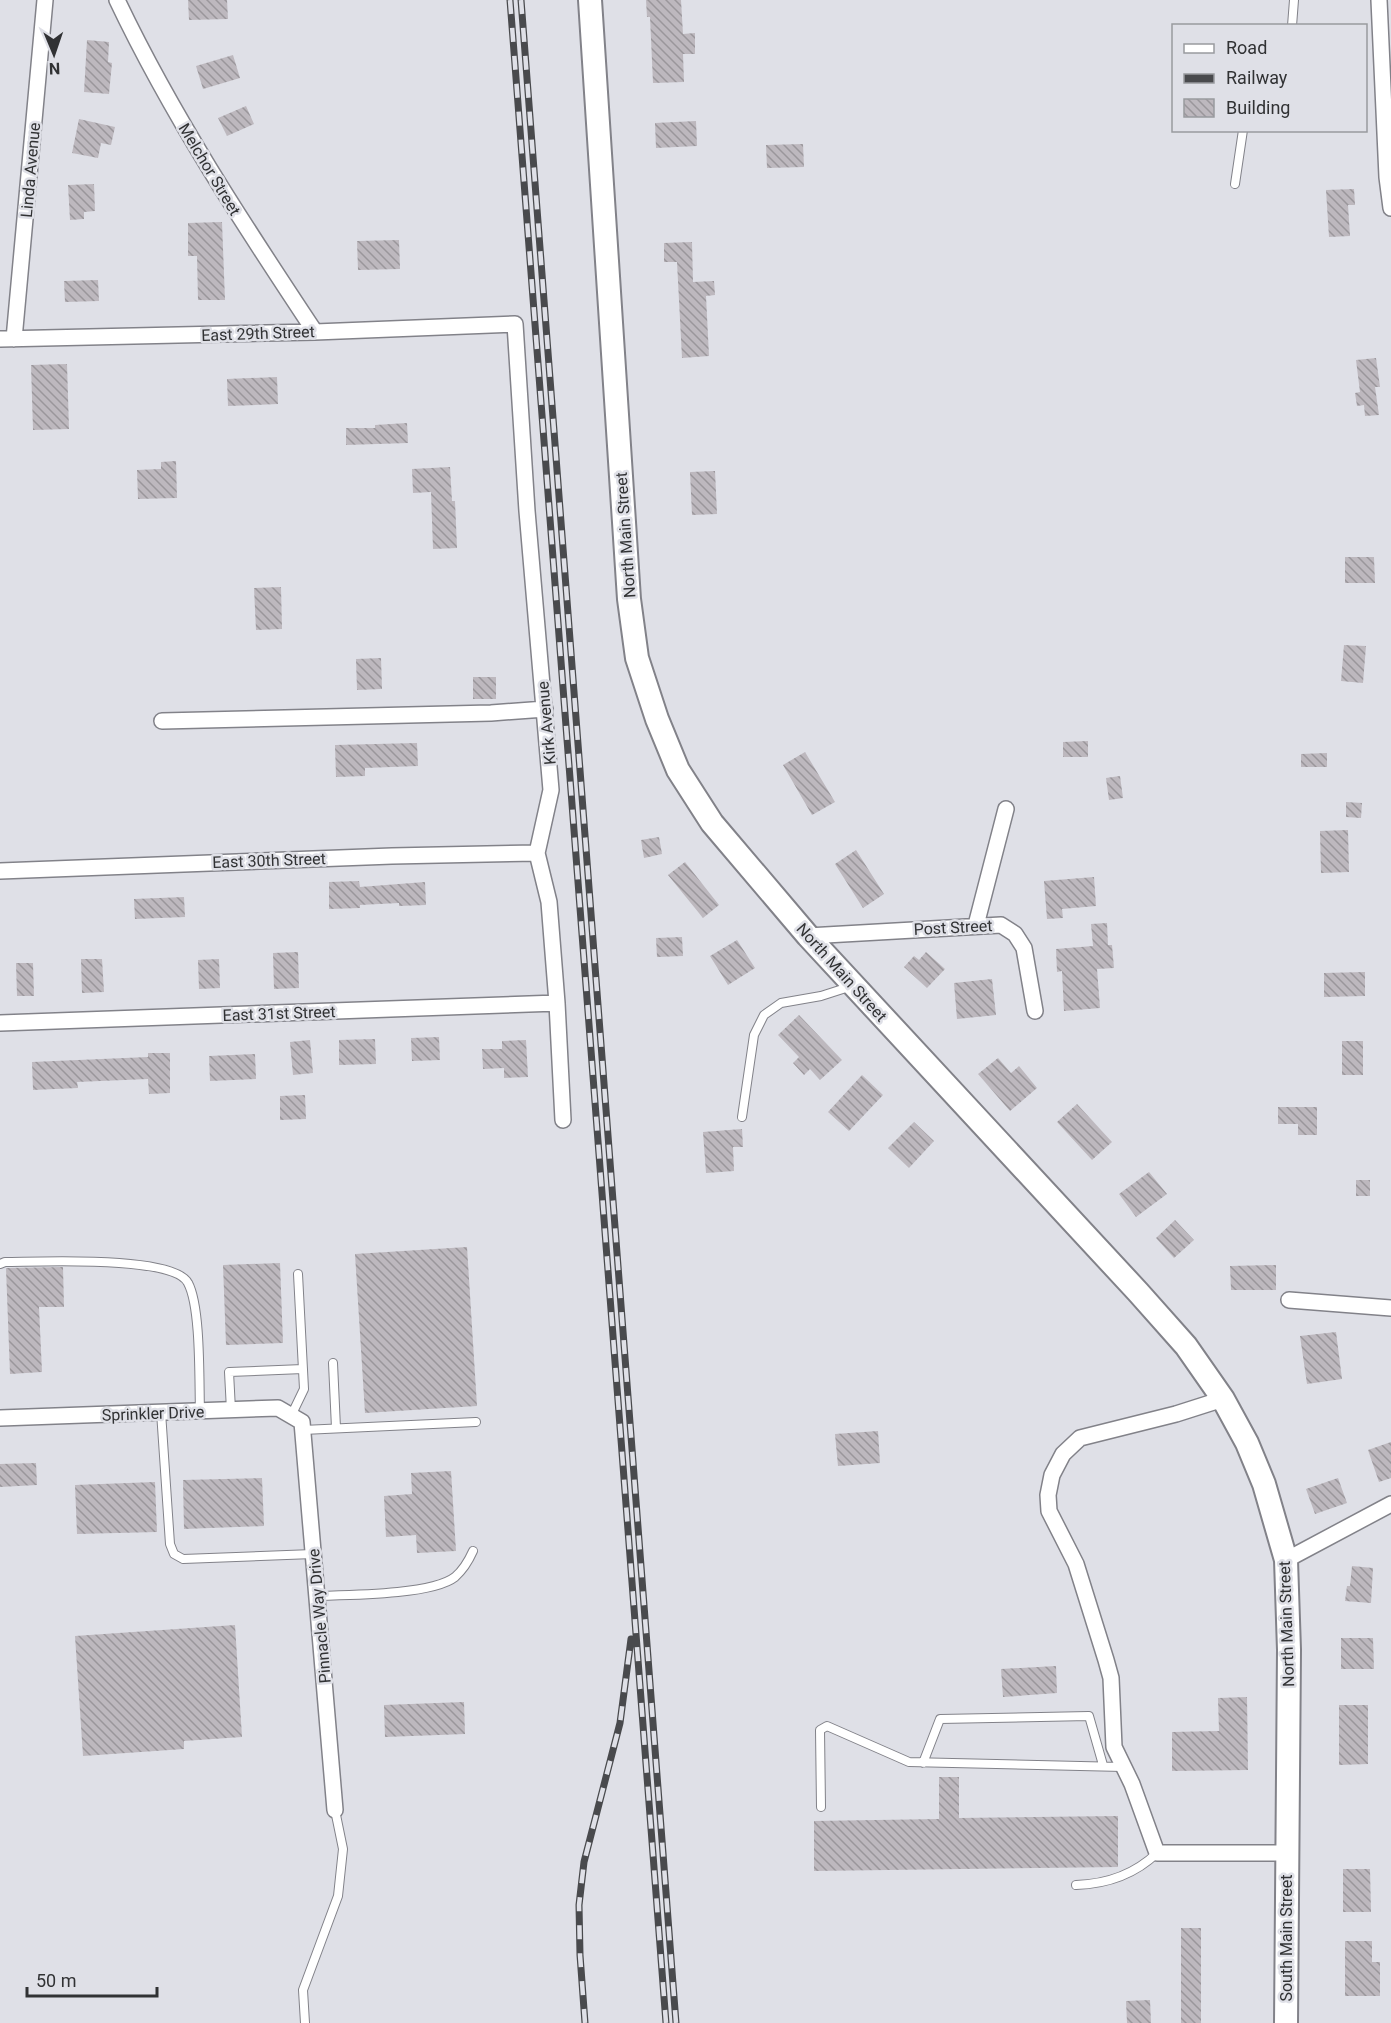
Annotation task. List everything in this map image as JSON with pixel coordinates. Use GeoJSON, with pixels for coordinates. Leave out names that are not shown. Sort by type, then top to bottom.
{"type":"FeatureCollection","features":[{"type":"Feature","properties":{"kind":"main road","name":"North Main Street"},"geometry":{"type":"LineString","coordinates":[[590,0],[628,599],[637,658],[657,718],[678,770],[712,823],[808,936],[1186,1346],[1223,1399],[1247,1443],[1264,1484],[1286,1560],[1289,1650],[1286,1853]]}},
{"type":"Feature","properties":{"kind":"main road","name":"South Main Street"},"geometry":{"type":"LineString","coordinates":[[1286,1853],[1286,2023]]}},
{"type":"Feature","properties":{"kind":"street","name":"Linda Avenue"},"geometry":{"type":"LineString","coordinates":[[7,339],[45,0]]}},
{"type":"Feature","properties":{"kind":"street","name":"Melchor Street"},"geometry":{"type":"LineString","coordinates":[[117,0],[185,128],[245,227],[315,332]]}},
{"type":"Feature","properties":{"kind":"street"},"geometry":{"type":"LineString","coordinates":[[1379,0],[1387,177],[1391,208]]}},
{"type":"Feature","properties":{"kind":"street","name":"East 29th Street"},"geometry":{"type":"LineString","coordinates":[[7,339],[315,332],[515,324]]}},
{"type":"Feature","properties":{"kind":"street","name":"Kirk Avenue"},"geometry":{"type":"LineString","coordinates":[[515,324],[527,511],[551,790],[537,853],[549,902],[563,1120]]}},
{"type":"Feature","properties":{"kind":"street"},"geometry":{"type":"LineString","coordinates":[[162,720],[545,710]]}},
{"type":"Feature","properties":{"kind":"street"},"geometry":{"type":"LineString","coordinates":[[976,925],[1006,809]]}},
{"type":"Feature","properties":{"kind":"street","name":"East 30th Street"},"geometry":{"type":"LineString","coordinates":[[0,871],[392,856],[537,853]]}},
{"type":"Feature","properties":{"kind":"street","name":"Post Street"},"geometry":{"type":"LineString","coordinates":[[808,936],[1001,925],[1015,934],[1024,948],[1035,1011]]}},
{"type":"Feature","properties":{"kind":"street","name":"East 31st Street"},"geometry":{"type":"LineString","coordinates":[[0,1023],[557,1003]]}},
{"type":"Feature","properties":{"kind":"street"},"geometry":{"type":"LineString","coordinates":[[1289,1300],[1391,1308]]}},
{"type":"Feature","properties":{"kind":"street"},"geometry":{"type":"LineString","coordinates":[[1223,1399],[1176,1414],[1080,1438],[1063,1454],[1052,1475],[1048,1496],[1049,1511],[1076,1564],[1111,1678],[1113,1747],[1132,1784],[1157,1853],[1286,1853]]}},
{"type":"Feature","properties":{"kind":"street","name":"Sprinkler Drive"},"geometry":{"type":"LineString","coordinates":[[0,1418],[278,1408],[299,1422]]}},
{"type":"Feature","properties":{"kind":"street","name":"Pinnacle Way Drive"},"geometry":{"type":"LineString","coordinates":[[299,1422],[317,1596],[335,1810]]}},
{"type":"Feature","properties":{"kind":"street"},"geometry":{"type":"LineString","coordinates":[[1286,1560],[1391,1504]]}},
{"type":"Feature","properties":{"kind":"lane"},"geometry":{"type":"LineString","coordinates":[[1292,24],[1294,0]]}},
{"type":"Feature","properties":{"kind":"lane"},"geometry":{"type":"LineString","coordinates":[[1234,184],[1243,132]]}},
{"type":"Feature","properties":{"kind":"lane"},"geometry":{"type":"LineString","coordinates":[[742,1118],[754,1035],[764,1015],[781,1003],[821,996],[854,985]]}},
{"type":"Feature","properties":{"kind":"lane"},"geometry":{"type":"LineString","coordinates":[[0,1264],[5,1262],[140,1263],[173,1271],[187,1280],[193,1293],[200,1411]]}},
{"type":"Feature","properties":{"kind":"lane"},"geometry":{"type":"LineString","coordinates":[[298,1274],[304,1389],[299,1422],[336,1428],[476,1422]]}},
{"type":"Feature","properties":{"kind":"lane"},"geometry":{"type":"LineString","coordinates":[[333,1363],[336,1428]]}},
{"type":"Feature","properties":{"kind":"lane"},"geometry":{"type":"LineString","coordinates":[[231,1410],[229,1372],[303,1369]]}},
{"type":"Feature","properties":{"kind":"lane"},"geometry":{"type":"LineString","coordinates":[[161,1412],[170,1544],[174,1554],[183,1559],[313,1554]]}},
{"type":"Feature","properties":{"kind":"lane"},"geometry":{"type":"LineString","coordinates":[[317,1596],[385,1593],[440,1586],[455,1577],[467,1564],[473,1551]]}},
{"type":"Feature","properties":{"kind":"lane"},"geometry":{"type":"LineString","coordinates":[[923,1763],[940,1719],[1089,1716],[1103,1765]]}},
{"type":"Feature","properties":{"kind":"lane"},"geometry":{"type":"LineString","coordinates":[[821,1807],[819,1735],[820,1730],[827,1726],[909,1762],[1123,1767]]}},
{"type":"Feature","properties":{"kind":"lane"},"geometry":{"type":"LineString","coordinates":[[305,2023],[303,1990],[338,1896],[343,1849],[335,1810]]}},
{"type":"Feature","properties":{"kind":"lane"},"geometry":{"type":"LineString","coordinates":[[1076,1885],[1093,1885],[1121,1877],[1146,1863],[1157,1853]]}},
{"type":"Feature","properties":{"kind":"building"},"geometry":{"type":"Polygon","coordinates":[[[188,0],[227,0],[228,19],[189,20],[188,0]]]}},
{"type":"Feature","properties":{"kind":"building"},"geometry":{"type":"Polygon","coordinates":[[[646,0],[681,0],[683,34],[695,33],[695,54],[683,54],[684,82],[653,83],[650,17],[647,17],[646,0]]]}},
{"type":"Feature","properties":{"kind":"building"},"geometry":{"type":"Polygon","coordinates":[[[87,40],[109,42],[108,62],[112,63],[109,94],[84,92],[87,40]]]}},
{"type":"Feature","properties":{"kind":"building"},"geometry":{"type":"Polygon","coordinates":[[[233,55],[240,78],[203,89],[196,66],[233,55]]]}},
{"type":"Feature","properties":{"kind":"building"},"geometry":{"type":"Polygon","coordinates":[[[246,106],[254,124],[227,136],[218,118],[246,106]]]}},
{"type":"Feature","properties":{"kind":"building"},"geometry":{"type":"Polygon","coordinates":[[[79,119],[115,127],[111,145],[101,143],[98,158],[72,153],[79,119]]]}},
{"type":"Feature","properties":{"kind":"building"},"geometry":{"type":"Polygon","coordinates":[[[696,121],[697,146],[656,148],[655,123],[696,121]]]}},
{"type":"Feature","properties":{"kind":"building"},"geometry":{"type":"Polygon","coordinates":[[[803,144],[804,167],[767,168],[766,145],[803,144]]]}},
{"type":"Feature","properties":{"kind":"building"},"geometry":{"type":"Polygon","coordinates":[[[94,184],[95,211],[84,212],[84,219],[70,220],[68,185],[94,184]]]}},
{"type":"Feature","properties":{"kind":"building"},"geometry":{"type":"Polygon","coordinates":[[[1354,189],[1355,205],[1348,205],[1350,236],[1329,237],[1326,190],[1354,189]]]}},
{"type":"Feature","properties":{"kind":"building"},"geometry":{"type":"Polygon","coordinates":[[[222,222],[225,300],[198,300],[197,256],[188,256],[188,223],[222,222]]]}},
{"type":"Feature","properties":{"kind":"building"},"geometry":{"type":"Polygon","coordinates":[[[399,240],[400,269],[358,270],[357,241],[399,240]]]}},
{"type":"Feature","properties":{"kind":"building"},"geometry":{"type":"Polygon","coordinates":[[[692,242],[693,282],[714,281],[715,295],[706,296],[709,356],[682,358],[677,262],[664,262],[664,243],[692,242]]]}},
{"type":"Feature","properties":{"kind":"building"},"geometry":{"type":"Polygon","coordinates":[[[98,280],[99,301],[65,302],[64,281],[98,280]]]}},
{"type":"Feature","properties":{"kind":"building"},"geometry":{"type":"Polygon","coordinates":[[[1376,358],[1380,387],[1375,387],[1379,415],[1365,416],[1364,405],[1357,406],[1355,393],[1360,392],[1356,360],[1376,358]]]}},
{"type":"Feature","properties":{"kind":"building"},"geometry":{"type":"Polygon","coordinates":[[[67,364],[69,429],[33,430],[31,365],[67,364]]]}},
{"type":"Feature","properties":{"kind":"building"},"geometry":{"type":"Polygon","coordinates":[[[277,377],[278,404],[228,406],[227,379],[277,377]]]}},
{"type":"Feature","properties":{"kind":"building"},"geometry":{"type":"Polygon","coordinates":[[[407,423],[408,443],[346,445],[346,428],[375,428],[375,425],[407,423]]]}},
{"type":"Feature","properties":{"kind":"building"},"geometry":{"type":"Polygon","coordinates":[[[176,461],[177,498],[138,499],[137,470],[161,469],[161,462],[176,461]]]}},
{"type":"Feature","properties":{"kind":"building"},"geometry":{"type":"Polygon","coordinates":[[[450,467],[452,501],[455,501],[457,548],[433,549],[431,492],[413,493],[412,469],[450,467]]]}},
{"type":"Feature","properties":{"kind":"building"},"geometry":{"type":"Polygon","coordinates":[[[715,471],[717,514],[692,515],[690,472],[715,471]]]}},
{"type":"Feature","properties":{"kind":"building"},"geometry":{"type":"Polygon","coordinates":[[[1345,557],[1374,557],[1375,583],[1345,583],[1345,557]]]}},
{"type":"Feature","properties":{"kind":"building"},"geometry":{"type":"Polygon","coordinates":[[[281,587],[282,629],[256,630],[254,588],[281,587]]]}},
{"type":"Feature","properties":{"kind":"building"},"geometry":{"type":"Polygon","coordinates":[[[1344,645],[1366,646],[1363,683],[1341,681],[1344,645]]]}},
{"type":"Feature","properties":{"kind":"building"},"geometry":{"type":"Polygon","coordinates":[[[381,658],[382,689],[357,690],[356,659],[381,658]]]}},
{"type":"Feature","properties":{"kind":"building"},"geometry":{"type":"Polygon","coordinates":[[[473,677],[496,677],[496,699],[473,699],[473,677]]]}},
{"type":"Feature","properties":{"kind":"building"},"geometry":{"type":"Polygon","coordinates":[[[1088,741],[1088,757],[1063,757],[1063,742],[1088,741]]]}},
{"type":"Feature","properties":{"kind":"building"},"geometry":{"type":"Polygon","coordinates":[[[417,743],[418,766],[365,768],[365,776],[336,777],[335,745],[417,743]]]}},
{"type":"Feature","properties":{"kind":"building"},"geometry":{"type":"Polygon","coordinates":[[[805,752],[835,802],[812,815],[783,765],[805,752]]]}},
{"type":"Feature","properties":{"kind":"building"},"geometry":{"type":"Polygon","coordinates":[[[1327,753],[1327,767],[1301,767],[1301,754],[1327,753]]]}},
{"type":"Feature","properties":{"kind":"building"},"geometry":{"type":"Polygon","coordinates":[[[1120,776],[1123,798],[1109,800],[1106,778],[1120,776]]]}},
{"type":"Feature","properties":{"kind":"building"},"geometry":{"type":"Polygon","coordinates":[[[1346,802],[1362,803],[1361,818],[1346,817],[1346,802]]]}},
{"type":"Feature","properties":{"kind":"building"},"geometry":{"type":"Polygon","coordinates":[[[1348,830],[1349,872],[1321,873],[1320,831],[1348,830]]]}},
{"type":"Feature","properties":{"kind":"building"},"geometry":{"type":"Polygon","coordinates":[[[659,837],[662,854],[644,858],[641,840],[659,837]]]}},
{"type":"Feature","properties":{"kind":"building"},"geometry":{"type":"Polygon","coordinates":[[[856,850],[884,894],[863,908],[835,864],[856,850]]]}},
{"type":"Feature","properties":{"kind":"building"},"geometry":{"type":"Polygon","coordinates":[[[685,862],[719,905],[703,918],[668,875],[685,862]]]}},
{"type":"Feature","properties":{"kind":"building"},"geometry":{"type":"Polygon","coordinates":[[[1094,877],[1096,906],[1062,909],[1063,918],[1047,919],[1044,881],[1094,877]]]}},
{"type":"Feature","properties":{"kind":"building"},"geometry":{"type":"Polygon","coordinates":[[[359,881],[360,887],[425,882],[426,905],[399,906],[399,903],[329,909],[329,882],[359,881]]]}},
{"type":"Feature","properties":{"kind":"building"},"geometry":{"type":"Polygon","coordinates":[[[184,897],[185,917],[135,919],[134,899],[184,897]]]}},
{"type":"Feature","properties":{"kind":"building"},"geometry":{"type":"Polygon","coordinates":[[[1107,923],[1108,945],[1112,945],[1114,968],[1097,969],[1100,1008],[1064,1011],[1062,971],[1057,972],[1056,949],[1093,946],[1091,924],[1107,923]]]}},
{"type":"Feature","properties":{"kind":"building"},"geometry":{"type":"Polygon","coordinates":[[[682,937],[683,956],[657,957],[656,938],[682,937]]]}},
{"type":"Feature","properties":{"kind":"building"},"geometry":{"type":"Polygon","coordinates":[[[737,940],[755,968],[728,985],[710,956],[737,940]]]}},
{"type":"Feature","properties":{"kind":"building"},"geometry":{"type":"Polygon","coordinates":[[[298,952],[299,988],[274,989],[273,953],[298,952]]]}},
{"type":"Feature","properties":{"kind":"building"},"geometry":{"type":"Polygon","coordinates":[[[926,952],[945,969],[927,988],[904,967],[914,956],[919,960],[926,952]]]}},
{"type":"Feature","properties":{"kind":"building"},"geometry":{"type":"Polygon","coordinates":[[[81,959],[102,959],[104,992],[82,993],[81,959]]]}},
{"type":"Feature","properties":{"kind":"building"},"geometry":{"type":"Polygon","coordinates":[[[219,959],[220,988],[199,989],[198,960],[219,959]]]}},
{"type":"Feature","properties":{"kind":"building"},"geometry":{"type":"Polygon","coordinates":[[[16,963],[33,963],[34,996],[17,996],[16,963]]]}},
{"type":"Feature","properties":{"kind":"building"},"geometry":{"type":"Polygon","coordinates":[[[1365,972],[1365,996],[1324,997],[1324,973],[1365,972]]]}},
{"type":"Feature","properties":{"kind":"building"},"geometry":{"type":"Polygon","coordinates":[[[992,979],[996,1015],[957,1019],[954,983],[992,979]]]}},
{"type":"Feature","properties":{"kind":"building"},"geometry":{"type":"Polygon","coordinates":[[[799,1015],[842,1060],[820,1080],[810,1069],[804,1075],[793,1063],[799,1057],[778,1035],[799,1015]]]}},
{"type":"Feature","properties":{"kind":"building"},"geometry":{"type":"Polygon","coordinates":[[[439,1037],[440,1060],[412,1061],[411,1038],[439,1037]]]}},
{"type":"Feature","properties":{"kind":"building"},"geometry":{"type":"Polygon","coordinates":[[[375,1039],[376,1064],[339,1065],[339,1040],[375,1039]]]}},
{"type":"Feature","properties":{"kind":"building"},"geometry":{"type":"Polygon","coordinates":[[[310,1040],[313,1073],[293,1075],[290,1042],[310,1040]]]}},
{"type":"Feature","properties":{"kind":"building"},"geometry":{"type":"Polygon","coordinates":[[[526,1040],[528,1077],[504,1078],[504,1068],[483,1069],[482,1049],[502,1049],[502,1041],[526,1040]]]}},
{"type":"Feature","properties":{"kind":"building"},"geometry":{"type":"Polygon","coordinates":[[[1342,1041],[1363,1041],[1363,1075],[1342,1075],[1342,1041]]]}},
{"type":"Feature","properties":{"kind":"building"},"geometry":{"type":"Polygon","coordinates":[[[148,1053],[170,1053],[170,1093],[149,1094],[148,1079],[77,1082],[78,1088],[33,1090],[32,1062],[148,1057],[148,1053]]]}},
{"type":"Feature","properties":{"kind":"building"},"geometry":{"type":"Polygon","coordinates":[[[255,1054],[256,1079],[210,1081],[209,1056],[255,1054]]]}},
{"type":"Feature","properties":{"kind":"building"},"geometry":{"type":"Polygon","coordinates":[[[998,1058],[1011,1073],[1019,1066],[1037,1088],[1010,1111],[978,1074],[998,1058]]]}},
{"type":"Feature","properties":{"kind":"building"},"geometry":{"type":"Polygon","coordinates":[[[862,1075],[883,1095],[849,1131],[828,1112],[862,1075]]]}},
{"type":"Feature","properties":{"kind":"building"},"geometry":{"type":"Polygon","coordinates":[[[305,1095],[306,1119],[280,1120],[280,1096],[305,1095]]]}},
{"type":"Feature","properties":{"kind":"building"},"geometry":{"type":"Polygon","coordinates":[[[1077,1104],[1112,1142],[1092,1160],[1057,1122],[1077,1104]]]}},
{"type":"Feature","properties":{"kind":"building"},"geometry":{"type":"Polygon","coordinates":[[[1278,1107],[1317,1107],[1317,1135],[1298,1135],[1298,1124],[1278,1124],[1278,1107]]]}},
{"type":"Feature","properties":{"kind":"building"},"geometry":{"type":"Polygon","coordinates":[[[914,1122],[934,1141],[909,1168],[888,1148],[914,1122]]]}},
{"type":"Feature","properties":{"kind":"building"},"geometry":{"type":"Polygon","coordinates":[[[742,1129],[743,1147],[733,1147],[734,1171],[706,1173],[703,1132],[742,1129]]]}},
{"type":"Feature","properties":{"kind":"building"},"geometry":{"type":"Polygon","coordinates":[[[1149,1172],[1167,1194],[1136,1217],[1119,1194],[1149,1172]]]}},
{"type":"Feature","properties":{"kind":"building"},"geometry":{"type":"Polygon","coordinates":[[[1356,1180],[1370,1180],[1370,1196],[1356,1196],[1356,1180]]]}},
{"type":"Feature","properties":{"kind":"building"},"geometry":{"type":"Polygon","coordinates":[[[1175,1220],[1194,1240],[1174,1258],[1156,1238],[1175,1220]]]}},
{"type":"Feature","properties":{"kind":"building"},"geometry":{"type":"Polygon","coordinates":[[[467,1247],[477,1406],[365,1413],[355,1254],[467,1247]]]}},
{"type":"Feature","properties":{"kind":"building"},"geometry":{"type":"Polygon","coordinates":[[[280,1263],[283,1343],[226,1345],[223,1265],[280,1263]]]}},
{"type":"Feature","properties":{"kind":"building"},"geometry":{"type":"Polygon","coordinates":[[[1276,1265],[1276,1290],[1231,1290],[1230,1266],[1276,1265]]]}},
{"type":"Feature","properties":{"kind":"building"},"geometry":{"type":"Polygon","coordinates":[[[63,1267],[64,1307],[39,1307],[42,1372],[10,1374],[6,1268],[63,1267]]]}},
{"type":"Feature","properties":{"kind":"building"},"geometry":{"type":"Polygon","coordinates":[[[1336,1332],[1342,1379],[1307,1384],[1300,1336],[1336,1332]]]}},
{"type":"Feature","properties":{"kind":"building"},"geometry":{"type":"Polygon","coordinates":[[[878,1431],[880,1463],[838,1466],[835,1434],[878,1431]]]}},
{"type":"Feature","properties":{"kind":"building"},"geometry":{"type":"Polygon","coordinates":[[[1391,1442],[1391,1478],[1379,1482],[1368,1450],[1391,1442]]]}},
{"type":"Feature","properties":{"kind":"building"},"geometry":{"type":"Polygon","coordinates":[[[36,1463],[37,1485],[0,1487],[0,1464],[36,1463]]]}},
{"type":"Feature","properties":{"kind":"building"},"geometry":{"type":"Polygon","coordinates":[[[451,1471],[456,1551],[417,1553],[416,1535],[386,1537],[384,1496],[412,1494],[411,1473],[451,1471]]]}},
{"type":"Feature","properties":{"kind":"building"},"geometry":{"type":"Polygon","coordinates":[[[262,1478],[264,1526],[184,1529],[183,1480],[262,1478]]]}},
{"type":"Feature","properties":{"kind":"building"},"geometry":{"type":"Polygon","coordinates":[[[1338,1478],[1347,1503],[1315,1514],[1306,1489],[1338,1478]]]}},
{"type":"Feature","properties":{"kind":"building"},"geometry":{"type":"Polygon","coordinates":[[[155,1482],[157,1532],[77,1534],[75,1485],[155,1482]]]}},
{"type":"Feature","properties":{"kind":"building"},"geometry":{"type":"Polygon","coordinates":[[[1352,1566],[1373,1568],[1371,1603],[1345,1601],[1347,1586],[1350,1586],[1352,1566]]]}},
{"type":"Feature","properties":{"kind":"building"},"geometry":{"type":"Polygon","coordinates":[[[235,1625],[242,1737],[184,1741],[184,1749],[83,1756],[75,1636],[235,1625]]]}},
{"type":"Feature","properties":{"kind":"building"},"geometry":{"type":"Polygon","coordinates":[[[1341,1638],[1373,1638],[1374,1669],[1341,1669],[1341,1638]]]}},
{"type":"Feature","properties":{"kind":"building"},"geometry":{"type":"Polygon","coordinates":[[[1056,1666],[1057,1693],[1003,1697],[1001,1669],[1056,1666]]]}},
{"type":"Feature","properties":{"kind":"building"},"geometry":{"type":"Polygon","coordinates":[[[1247,1697],[1248,1770],[1172,1771],[1172,1732],[1219,1731],[1218,1698],[1247,1697]]]}},
{"type":"Feature","properties":{"kind":"building"},"geometry":{"type":"Polygon","coordinates":[[[464,1702],[465,1734],[385,1737],[384,1705],[464,1702]]]}},
{"type":"Feature","properties":{"kind":"building"},"geometry":{"type":"Polygon","coordinates":[[[1339,1705],[1368,1705],[1368,1764],[1339,1765],[1339,1705]]]}},
{"type":"Feature","properties":{"kind":"building"},"geometry":{"type":"Polygon","coordinates":[[[939,1777],[959,1777],[959,1818],[1118,1816],[1118,1867],[814,1871],[814,1821],[939,1819],[939,1777]]]}},
{"type":"Feature","properties":{"kind":"building"},"geometry":{"type":"Polygon","coordinates":[[[1343,1869],[1370,1869],[1371,1912],[1343,1912],[1343,1869]]]}},
{"type":"Feature","properties":{"kind":"building"},"geometry":{"type":"Polygon","coordinates":[[[1181,1928],[1201,1928],[1201,2023],[1181,2023],[1181,1928]]]}},
{"type":"Feature","properties":{"kind":"building"},"geometry":{"type":"Polygon","coordinates":[[[1345,1941],[1372,1941],[1372,1962],[1380,1962],[1380,1996],[1345,1996],[1345,1941]]]}},
{"type":"Feature","properties":{"kind":"building"},"geometry":{"type":"Polygon","coordinates":[[[1150,2000],[1151,2023],[1127,2023],[1126,2001],[1150,2000]]]}},
{"type":"Feature","properties":{"kind":"railway"},"geometry":{"type":"LineString","coordinates":[[510,0],[666,2023]]}},
{"type":"Feature","properties":{"kind":"railway"},"geometry":{"type":"LineString","coordinates":[[521,0],[676,2023]]}},
{"type":"Feature","properties":{"kind":"railway"},"geometry":{"type":"LineString","coordinates":[[585,2023],[579,1905],[584,1862],[620,1723],[631,1639]]}}]}
